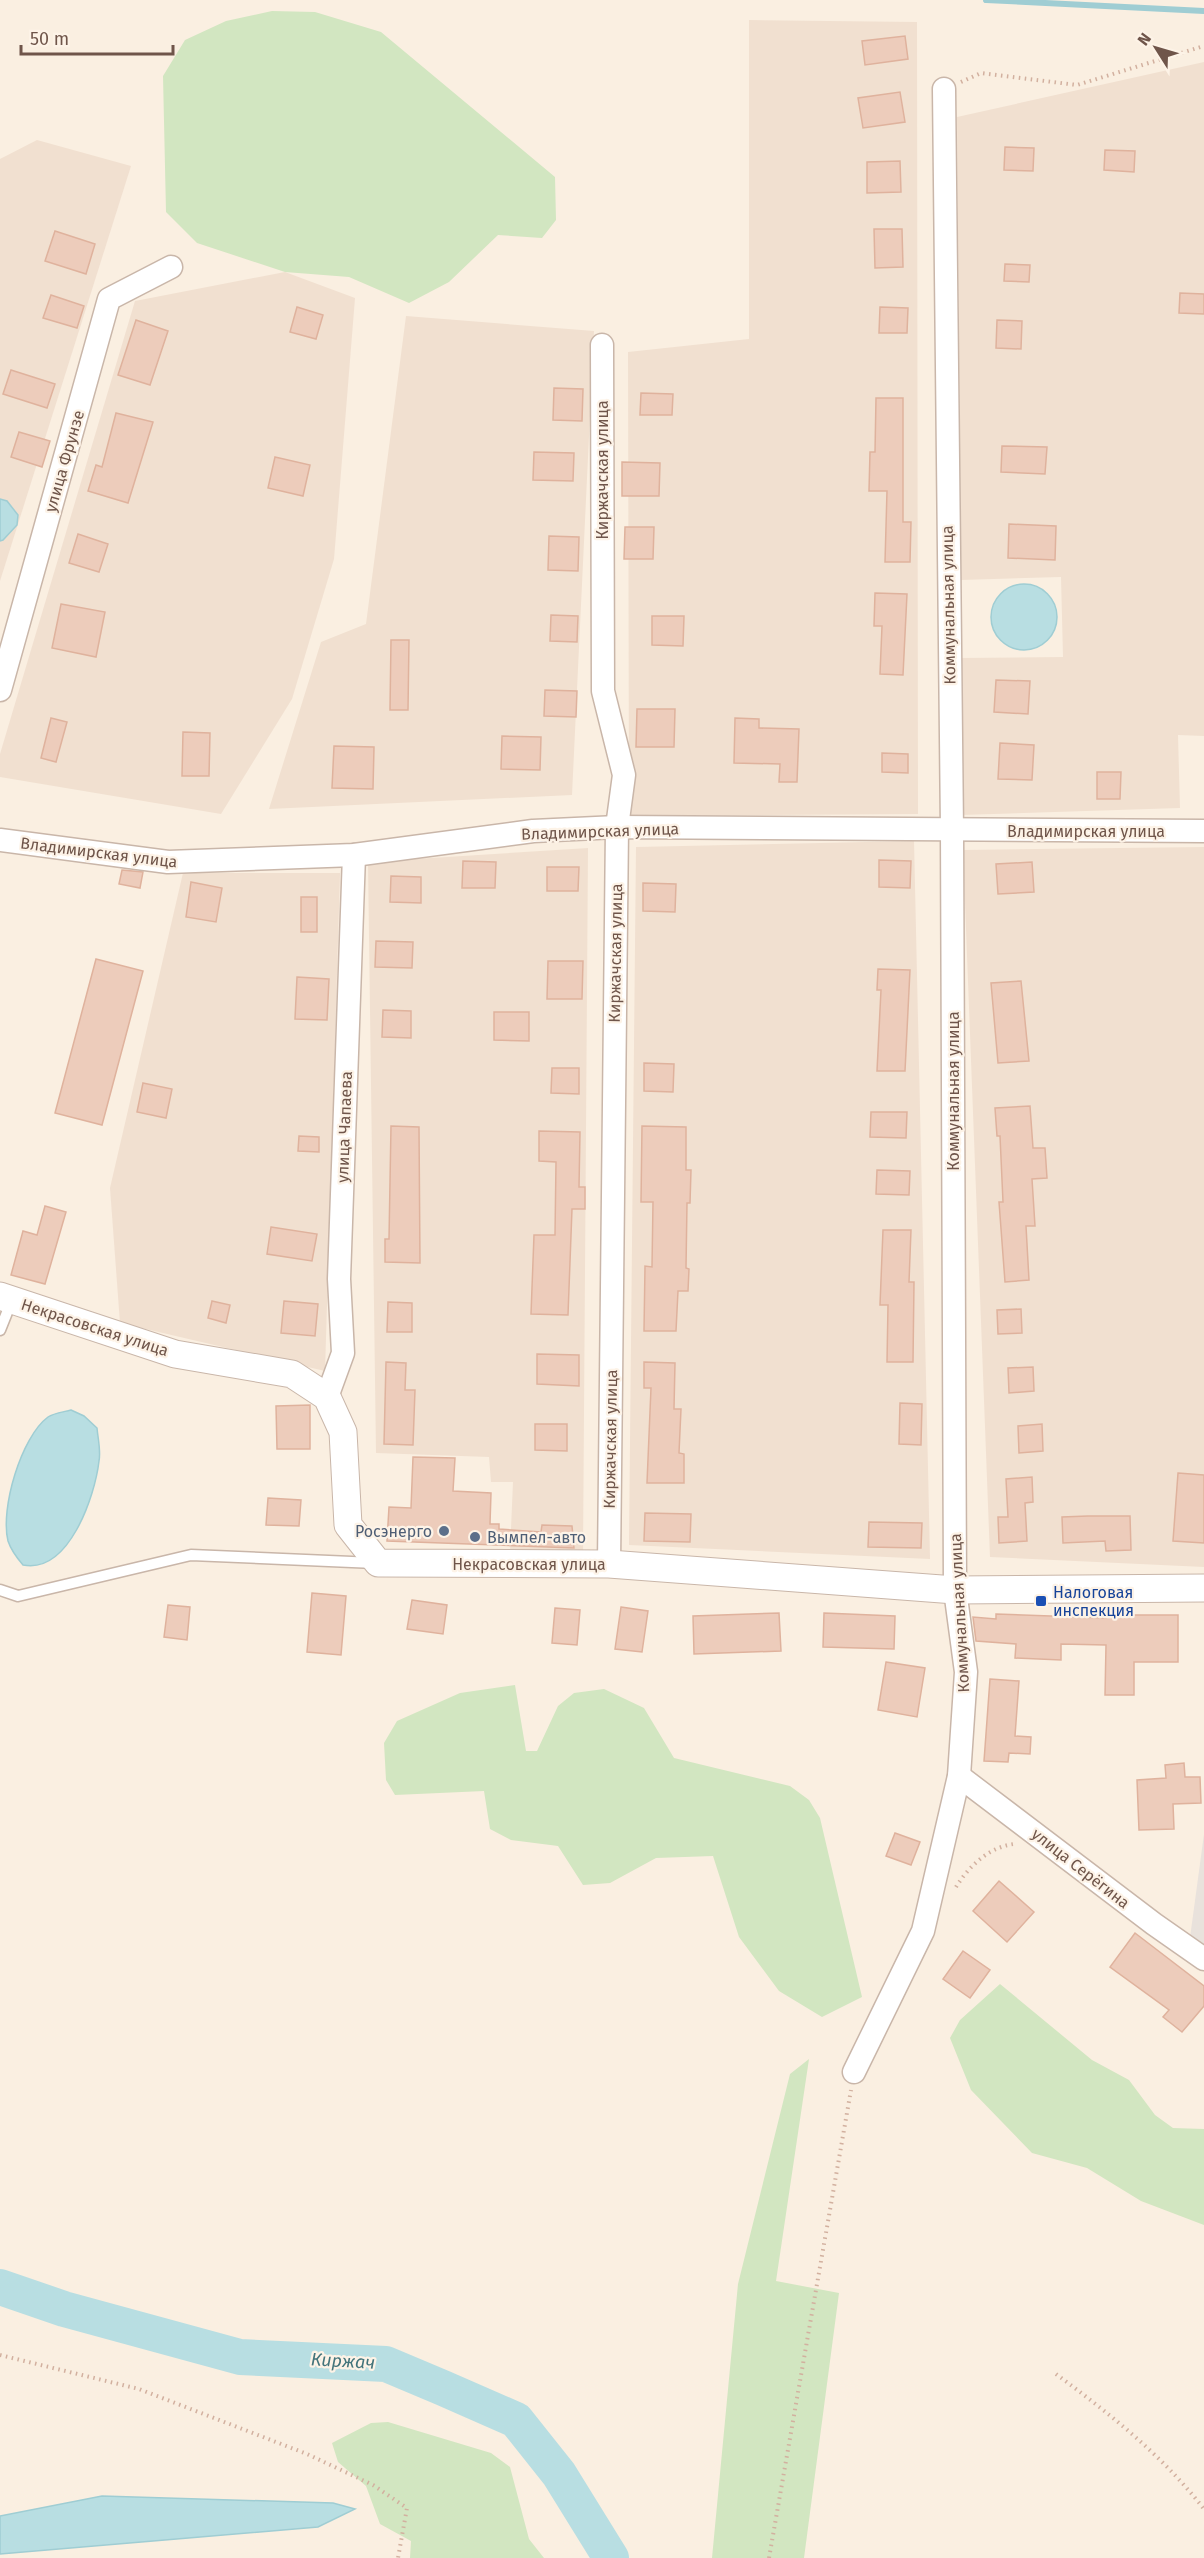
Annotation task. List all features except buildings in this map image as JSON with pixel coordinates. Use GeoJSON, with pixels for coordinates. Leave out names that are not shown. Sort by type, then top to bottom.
{"type":"FeatureCollection","features":[{"type":"Feature","properties":{"kind":"street","name":"Коммунальная улица"},"geometry":{"type":"LineString","coordinates":[[854,2072],[923,1931],[959,1776],[966,1672],[955,1590],[952,830],[944,89]]}},
{"type":"Feature","properties":{"kind":"street","name":"улица Фрунзе"},"geometry":{"type":"LineString","coordinates":[[0,690],[109,299],[171,267]]}},
{"type":"Feature","properties":{"kind":"street","name":"Киржачская улица"},"geometry":{"type":"LineString","coordinates":[[602,345],[603,691],[624,775],[617,827],[609,1564]]}},
{"type":"Feature","properties":{"kind":"street","name":"Владимирская улица"},"geometry":{"type":"LineString","coordinates":[[0,840],[168,862],[354,855],[533,831],[617,827],[1204,831]]}},
{"type":"Feature","properties":{"kind":"street","name":"улица Чапаева"},"geometry":{"type":"LineString","coordinates":[[327,1397],[343,1353],[339,1279],[354,855]]}},
{"type":"Feature","properties":{"kind":"street","name":"Некрасовская улица"},"geometry":{"type":"LineString","coordinates":[[6,1298],[175,1354],[292,1374],[327,1397]]}},
{"type":"Feature","properties":{"kind":"street"},"geometry":{"type":"LineString","coordinates":[[327,1397],[343,1432],[348,1525],[378,1563]]}},
{"type":"Feature","properties":{"kind":"street","name":"Некрасовская улица"},"geometry":{"type":"LineString","coordinates":[[378,1563],[609,1564],[955,1590],[1204,1588]]}},
{"type":"Feature","properties":{"kind":"street","name":"улица Серёгина"},"geometry":{"type":"LineString","coordinates":[[959,1776],[1044,1838],[1154,1924],[1204,1959]]}},
{"type":"Feature","properties":{"kind":"lane"},"geometry":{"type":"LineString","coordinates":[[0,1330],[6,1298]]}},
{"type":"Feature","properties":{"kind":"lane"},"geometry":{"type":"LineString","coordinates":[[0,1590],[18,1596],[191,1555],[378,1563]]}},
{"type":"Feature","properties":{"kind":"path"},"geometry":{"type":"LineString","coordinates":[[944,89],[981,73],[1077,85],[1204,46]]}},
{"type":"Feature","properties":{"kind":"path"},"geometry":{"type":"LineString","coordinates":[[950,1896],[968,1868],[1001,1845],[1044,1838]]}},
{"type":"Feature","properties":{"kind":"path"},"geometry":{"type":"LineString","coordinates":[[770,2558],[854,2072]]}},
{"type":"Feature","properties":{"kind":"path"},"geometry":{"type":"LineString","coordinates":[[0,2355],[139,2389],[307,2454],[373,2485],[407,2508],[398,2558]]}},
{"type":"Feature","properties":{"kind":"path"},"geometry":{"type":"LineString","coordinates":[[1056,2374],[1121,2422],[1185,2485],[1204,2509]]}},
{"type":"Feature","properties":{"kind":"shaded area"},"geometry":{"type":"Polygon","coordinates":[[[749,20],[917,22],[918,814],[629,816],[628,352],[749,339],[749,20]]]}},
{"type":"Feature","properties":{"kind":"shaded area"},"geometry":{"type":"Polygon","coordinates":[[[1204,62],[1204,736],[1178,735],[1180,808],[961,815],[960,658],[1063,657],[1061,577],[961,580],[957,117],[1204,62]]]}},
{"type":"Feature","properties":{"kind":"shaded area"},"geometry":{"type":"Polygon","coordinates":[[[37,140],[131,166],[0,581],[0,159],[37,140]]]}},
{"type":"Feature","properties":{"kind":"shaded area"},"geometry":{"type":"Polygon","coordinates":[[[285,272],[355,298],[334,559],[292,699],[221,814],[0,777],[0,754],[135,301],[285,272]]]}},
{"type":"Feature","properties":{"kind":"shaded area"},"geometry":{"type":"Polygon","coordinates":[[[406,316],[594,331],[572,795],[269,809],[321,642],[366,624],[406,316]]]}},
{"type":"Feature","properties":{"kind":"shaded area"},"geometry":{"type":"Polygon","coordinates":[[[914,841],[930,1559],[629,1545],[636,847],[914,841]]]}},
{"type":"Feature","properties":{"kind":"shaded area"},"geometry":{"type":"Polygon","coordinates":[[[1204,847],[1204,1567],[990,1557],[963,850],[1204,847]]]}},
{"type":"Feature","properties":{"kind":"shaded area"},"geometry":{"type":"Polygon","coordinates":[[[588,848],[583,1555],[510,1552],[513,1482],[491,1482],[489,1457],[376,1453],[368,862],[588,848]]]}},
{"type":"Feature","properties":{"kind":"shaded area"},"geometry":{"type":"Polygon","coordinates":[[[183,873],[340,873],[325,1371],[120,1323],[110,1188],[183,873]]]}},
{"type":"Feature","properties":{"kind":"shaded area"},"geometry":{"type":"Polygon","coordinates":[[[1204,1834],[1204,1954],[1189,1945],[1204,1834]]]}},
{"type":"Feature","properties":{"kind":"green space"},"geometry":{"type":"Polygon","coordinates":[[[272,11],[315,12],[381,32],[555,177],[556,220],[542,238],[498,235],[449,282],[409,303],[349,277],[285,272],[197,243],[166,212],[163,76],[185,40],[226,21],[272,11]]]}},
{"type":"Feature","properties":{"kind":"green space"},"geometry":{"type":"Polygon","coordinates":[[[515,1685],[526,1751],[537,1751],[558,1706],[574,1693],[604,1689],[644,1708],[674,1758],[790,1786],[809,1800],[820,1818],[862,1997],[822,2017],[779,1991],[739,1937],[713,1856],[656,1858],[610,1883],[583,1885],[558,1846],[511,1840],[490,1829],[484,1791],[395,1795],[386,1780],[384,1743],[397,1721],[460,1693],[515,1685]]]}},
{"type":"Feature","properties":{"kind":"green space"},"geometry":{"type":"Polygon","coordinates":[[[1000,1984],[1092,2060],[1129,2080],[1155,2115],[1173,2128],[1204,2129],[1204,2225],[1141,2201],[1087,2168],[1032,2153],[971,2090],[950,2038],[960,2020],[1000,1984]]]}},
{"type":"Feature","properties":{"kind":"green space"},"geometry":{"type":"Polygon","coordinates":[[[809,2059],[776,2281],[839,2293],[804,2558],[712,2558],[738,2284],[790,2074],[809,2059]]]}},
{"type":"Feature","properties":{"kind":"green space"},"geometry":{"type":"Polygon","coordinates":[[[388,2422],[491,2453],[510,2467],[529,2539],[544,2558],[410,2558],[411,2541],[380,2524],[366,2486],[338,2462],[332,2443],[371,2423],[388,2422]]]}},
{"type":"Feature","properties":{"kind":"water"},"geometry":{"type":"Polygon","coordinates":[[[0,499],[7,501],[18,515],[17,525],[0,541],[0,499]]]}},
{"type":"Feature","properties":{"kind":"water"},"geometry":{"type":"Polygon","coordinates":[[[1024,584],[1036,587],[1047,594],[1054,605],[1057,617],[1054,629],[1047,640],[1036,647],[1024,650],[1012,647],[1001,640],[994,629],[991,617],[994,605],[1001,594],[1012,587],[1024,584]]]}},
{"type":"Feature","properties":{"kind":"water"},"geometry":{"type":"Polygon","coordinates":[[[71,1410],[84,1416],[97,1428],[100,1457],[92,1493],[77,1530],[66,1545],[54,1557],[39,1565],[23,1565],[9,1544],[6,1527],[15,1474],[29,1440],[38,1427],[48,1417],[71,1410]]]}},
{"type":"Feature","properties":{"kind":"water"},"geometry":{"type":"Polygon","coordinates":[[[102,2496],[333,2503],[355,2509],[318,2527],[0,2554],[0,2516],[102,2496]]]}},
{"type":"Feature","properties":{"kind":"waterway"},"geometry":{"type":"LineString","coordinates":[[986,0],[1204,11]]}},
{"type":"Feature","properties":{"kind":"waterway","name":"Киржач"},"geometry":{"type":"LineString","coordinates":[[0,2287],[64,2309],[240,2357],[386,2364],[516,2420],[559,2474],[611,2558]]}},
{"type":"Feature","properties":{"kind":"place","name":"Росэнерго"},"geometry":{"type":"Point","coordinates":[444,1531]}},
{"type":"Feature","properties":{"kind":"place","name":"Вымпел-авто"},"geometry":{"type":"Point","coordinates":[475,1537]}},
{"type":"Feature","properties":{"kind":"place","name":"Налоговая инспекция"},"geometry":{"type":"Point","coordinates":[1041,1601]}}]}
